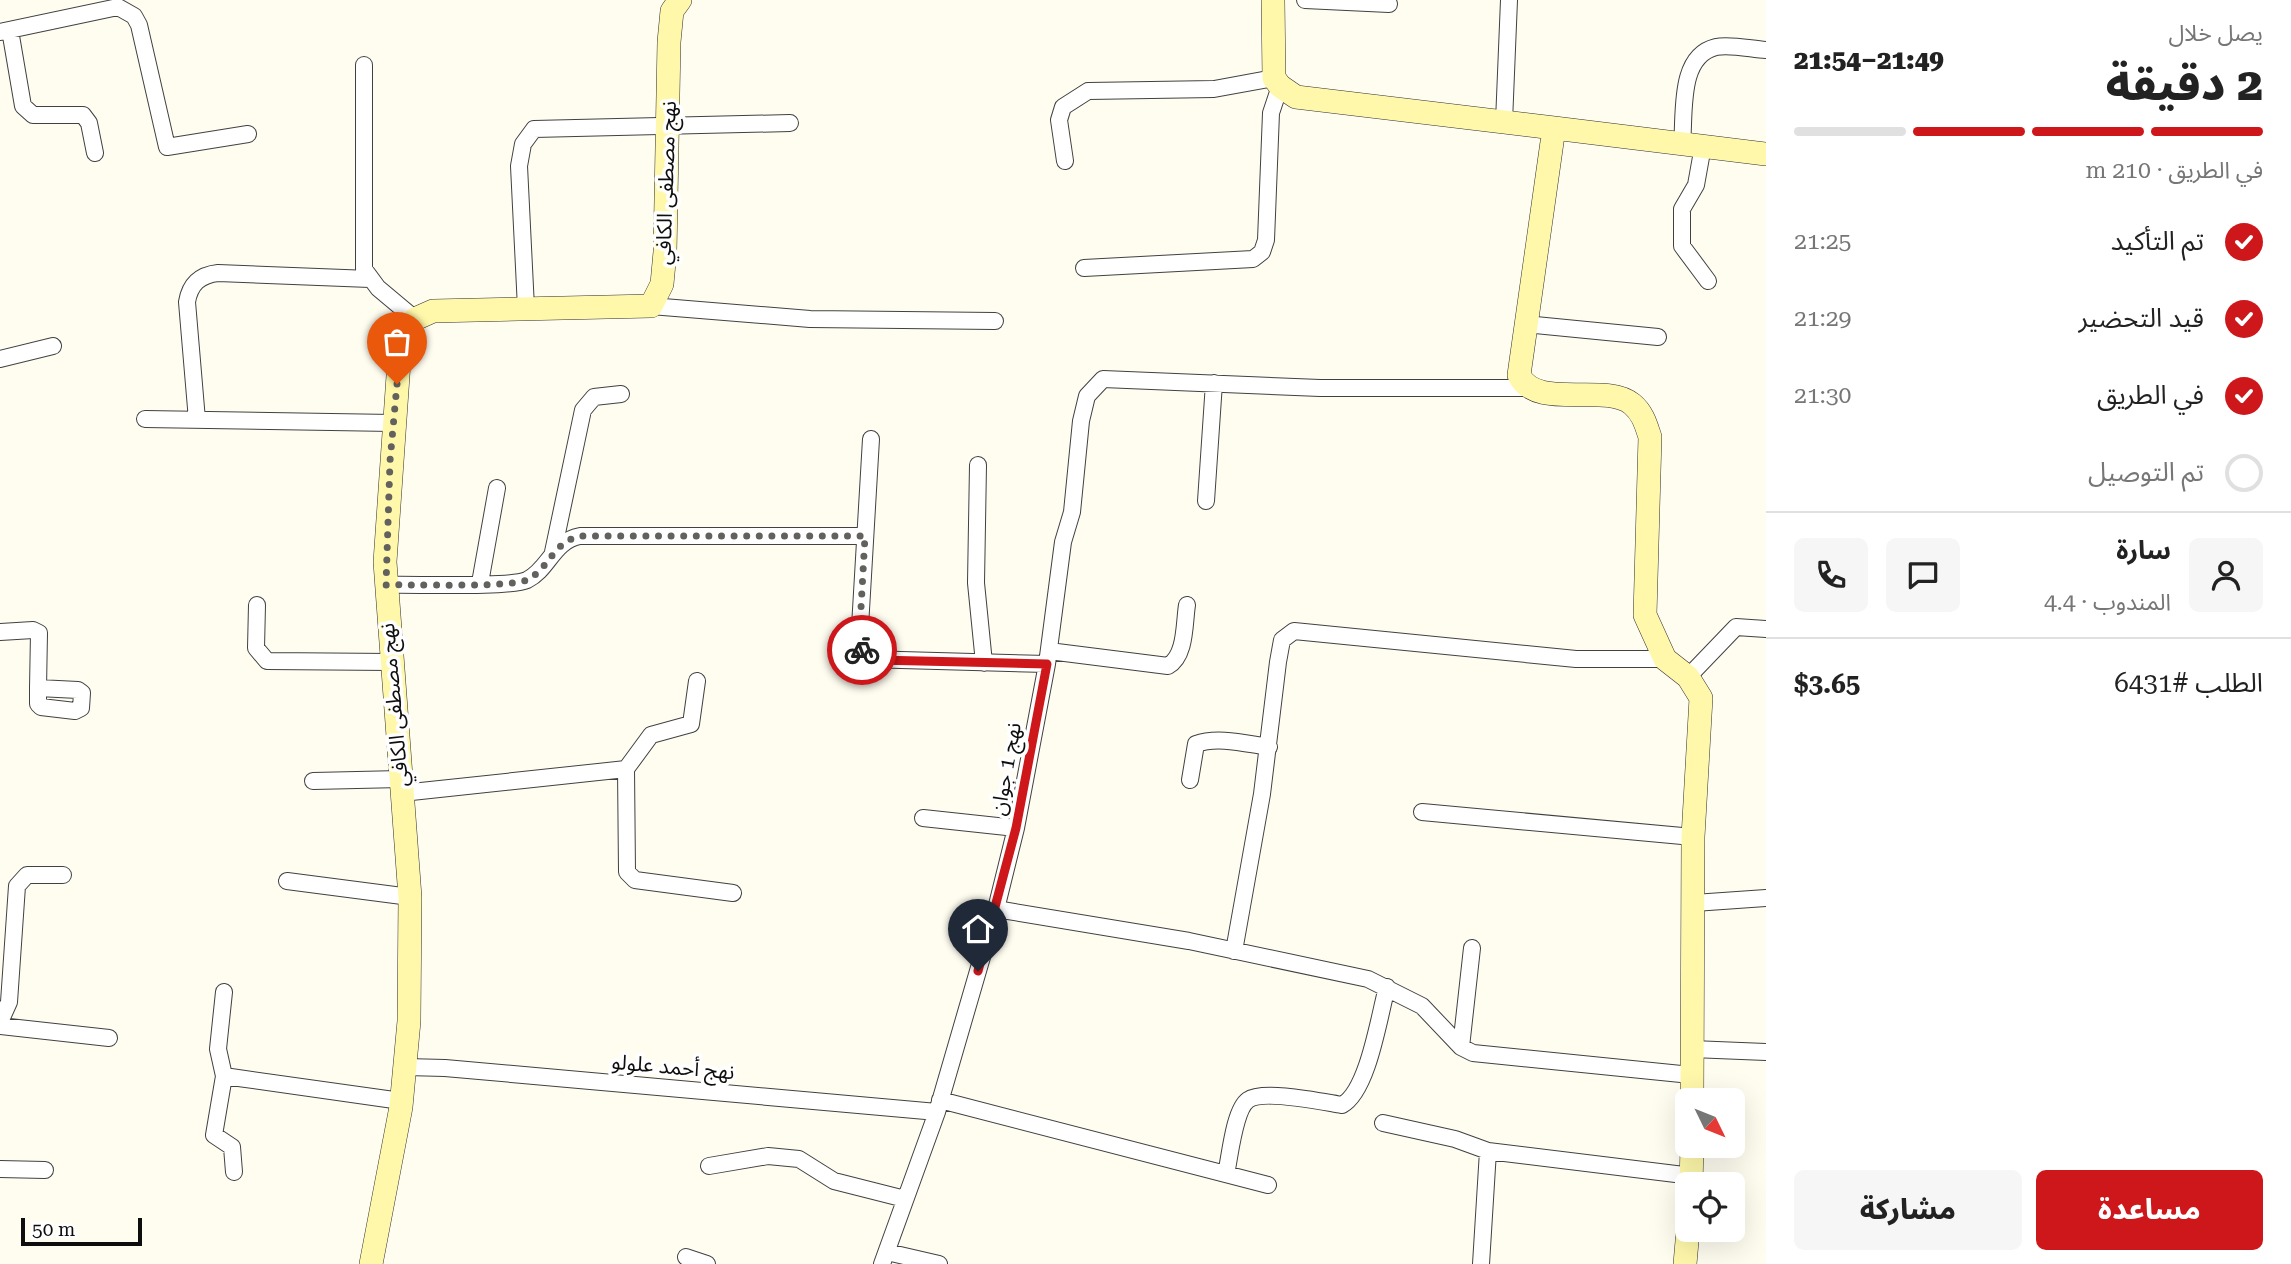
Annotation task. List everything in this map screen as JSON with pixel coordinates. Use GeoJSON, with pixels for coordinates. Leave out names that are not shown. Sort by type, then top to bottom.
{"type":"FeatureCollection","features":[{"type":"Feature","properties":{"kind":"street","name":"نهج مصطفى الكافي"},"geometry":{"type":"LineString","coordinates":[[651,306],[662,284],[665,253],[669,42],[672,11],[680,0]]}},
{"type":"Feature","properties":{"kind":"street"},"geometry":{"type":"LineString","coordinates":[[1084,268],[1253,259],[1262,251],[1266,240],[1271,113],[1277,82],[1273,0]]}},
{"type":"Feature","properties":{"kind":"street"},"geometry":{"type":"LineString","coordinates":[[1305,0],[1390,4]]}},
{"type":"Feature","properties":{"kind":"street"},"geometry":{"type":"LineString","coordinates":[[1504,122],[1509,0]]}},
{"type":"Feature","properties":{"kind":"street"},"geometry":{"type":"LineString","coordinates":[[94,153],[89,123],[83,115],[33,114],[23,106],[5,31],[118,7],[127,11],[139,25],[167,147],[248,134]]}},
{"type":"Feature","properties":{"kind":"street"},"geometry":{"type":"LineString","coordinates":[[1708,281],[1682,246],[1682,209],[1696,185],[1689,69],[1698,57],[1716,47],[1766,50]]}},
{"type":"Feature","properties":{"kind":"street"},"geometry":{"type":"LineString","coordinates":[[364,65],[363,260],[370,279],[415,319],[433,311],[651,306],[810,319],[995,321]]}},
{"type":"Feature","properties":{"kind":"street"},"geometry":{"type":"LineString","coordinates":[[1065,161],[1059,120],[1063,107],[1088,91],[1214,89],[1277,82],[1296,97],[1766,154]]}},
{"type":"Feature","properties":{"kind":"street"},"geometry":{"type":"LineString","coordinates":[[526,308],[519,166],[523,144],[534,129],[667,128],[790,123]]}},
{"type":"Feature","properties":{"kind":"street"},"geometry":{"type":"LineString","coordinates":[[1554,128],[1519,374],[1530,388],[1545,393],[1617,398],[1630,402],[1643,415],[1650,438],[1645,615],[1665,659],[1688,677],[1702,698],[1693,837],[1692,1088]]}},
{"type":"Feature","properties":{"kind":"street"},"geometry":{"type":"LineString","coordinates":[[197,420],[187,302],[193,284],[200,278],[218,273],[370,279]]}},
{"type":"Feature","properties":{"kind":"street","name":"نهج مصطفى الكافي"},"geometry":{"type":"LineString","coordinates":[[371,1264],[406,1067],[410,897],[386,585],[393,423],[401,333],[415,319]]}},
{"type":"Feature","properties":{"kind":"street"},"geometry":{"type":"LineString","coordinates":[[1525,324],[1658,337]]}},
{"type":"Feature","properties":{"kind":"street"},"geometry":{"type":"LineString","coordinates":[[0,359],[53,346]]}},
{"type":"Feature","properties":{"kind":"street","name":"نهج 1 جوان"},"geometry":{"type":"LineString","coordinates":[[884,1258],[938,1106],[996,909],[1016,828],[1048,657],[1063,542],[1072,512],[1081,421],[1087,396],[1103,379],[1115,378],[1320,388],[1530,388]]}},
{"type":"Feature","properties":{"kind":"street"},"geometry":{"type":"LineString","coordinates":[[1206,501],[1214,383]]}},
{"type":"Feature","properties":{"kind":"street"},"geometry":{"type":"LineString","coordinates":[[553,553],[583,410],[594,397],[621,394]]}},
{"type":"Feature","properties":{"kind":"street"},"geometry":{"type":"LineString","coordinates":[[145,419],[393,423]]}},
{"type":"Feature","properties":{"kind":"street"},"geometry":{"type":"LineString","coordinates":[[871,439],[859,644],[865,659],[984,663],[1048,657],[1168,666],[1176,662],[1180,653],[1187,605]]}},
{"type":"Feature","properties":{"kind":"street"},"geometry":{"type":"LineString","coordinates":[[978,465],[976,583],[984,663]]}},
{"type":"Feature","properties":{"kind":"street"},"geometry":{"type":"LineString","coordinates":[[480,583],[497,488]]}},
{"type":"Feature","properties":{"kind":"street"},"geometry":{"type":"LineString","coordinates":[[386,585],[527,579],[561,544],[580,536],[865,536]]}},
{"type":"Feature","properties":{"kind":"street"},"geometry":{"type":"LineString","coordinates":[[257,605],[256,648],[267,661],[391,662]]}},
{"type":"Feature","properties":{"kind":"street"},"geometry":{"type":"LineString","coordinates":[[1688,677],[1736,627],[1766,629]]}},
{"type":"Feature","properties":{"kind":"street"},"geometry":{"type":"LineString","coordinates":[[0,632],[33,630],[39,633],[38,688]]}},
{"type":"Feature","properties":{"kind":"street"},"geometry":{"type":"LineString","coordinates":[[1234,951],[1269,747],[1282,640],[1294,631],[1576,659],[1665,659]]}},
{"type":"Feature","properties":{"kind":"street"},"geometry":{"type":"LineString","coordinates":[[697,681],[691,724],[651,735],[626,769],[627,872],[635,880],[733,893]]}},
{"type":"Feature","properties":{"kind":"street"},"geometry":{"type":"LineString","coordinates":[[1190,780],[1196,744],[1228,742],[1269,747]]}},
{"type":"Feature","properties":{"kind":"street"},"geometry":{"type":"LineString","coordinates":[[313,781],[401,786],[626,769]]}},
{"type":"Feature","properties":{"kind":"street"},"geometry":{"type":"LineString","coordinates":[[1422,812],[1693,837]]}},
{"type":"Feature","properties":{"kind":"street"},"geometry":{"type":"LineString","coordinates":[[923,818],[1016,828]]}},
{"type":"Feature","properties":{"kind":"street"},"geometry":{"type":"LineString","coordinates":[[62,875],[27,875],[17,886],[9,1002],[0,1024],[109,1038]]}},
{"type":"Feature","properties":{"kind":"street"},"geometry":{"type":"LineString","coordinates":[[287,881],[410,897]]}},
{"type":"Feature","properties":{"kind":"street"},"geometry":{"type":"LineString","coordinates":[[1694,903],[1766,898]]}},
{"type":"Feature","properties":{"kind":"street"},"geometry":{"type":"LineString","coordinates":[[996,909],[1234,951],[1368,979],[1422,1006],[1461,1047],[1473,1053],[1691,1075]]}},
{"type":"Feature","properties":{"kind":"street"},"geometry":{"type":"LineString","coordinates":[[1461,1047],[1472,948]]}},
{"type":"Feature","properties":{"kind":"street"},"geometry":{"type":"LineString","coordinates":[[1226,1174],[1240,1112],[1248,1100],[1261,1095],[1342,1105],[1353,1099],[1387,987]]}},
{"type":"Feature","properties":{"kind":"street"},"geometry":{"type":"LineString","coordinates":[[224,992],[218,1049],[224,1076],[214,1136],[232,1147],[234,1172]]}},
{"type":"Feature","properties":{"kind":"street"},"geometry":{"type":"LineString","coordinates":[[1692,1049],[1766,1052]]}},
{"type":"Feature","properties":{"kind":"street","name":"نهج أحمد علولو"},"geometry":{"type":"LineString","coordinates":[[406,1067],[938,1106],[1268,1185]]}},
{"type":"Feature","properties":{"kind":"street"},"geometry":{"type":"LineString","coordinates":[[224,1076],[401,1101]]}},
{"type":"Feature","properties":{"kind":"street"},"geometry":{"type":"LineString","coordinates":[[1383,1123],[1455,1139],[1488,1151],[1675,1178]]}},
{"type":"Feature","properties":{"kind":"street"},"geometry":{"type":"LineString","coordinates":[[1481,1264],[1488,1151]]}},
{"type":"Feature","properties":{"kind":"street"},"geometry":{"type":"LineString","coordinates":[[709,1166],[768,1156],[799,1158],[834,1181],[905,1199]]}},
{"type":"Feature","properties":{"kind":"street"},"geometry":{"type":"LineString","coordinates":[[0,1168],[46,1170]]}},
{"type":"Feature","properties":{"kind":"street"},"geometry":{"type":"LineString","coordinates":[[1685,1264],[1687,1242]]}},
{"type":"Feature","properties":{"kind":"street"},"geometry":{"type":"LineString","coordinates":[[686,1257],[707,1264]]}},
{"type":"Feature","properties":{"kind":"street"},"geometry":{"type":"LineString","coordinates":[[884,1258],[939,1264]]}},
{"type":"Feature","properties":{"kind":"way so far"},"geometry":{"type":"LineString","coordinates":[[397,384],[390,461],[386,585],[517,583],[536,572],[561,544],[580,536],[865,536],[859,644],[862,650]]}},
{"type":"Feature","properties":{"kind":"route"},"geometry":{"type":"LineString","coordinates":[[862,650],[865,659],[876,660],[1047,664],[1016,828],[978,971]]}}]}
